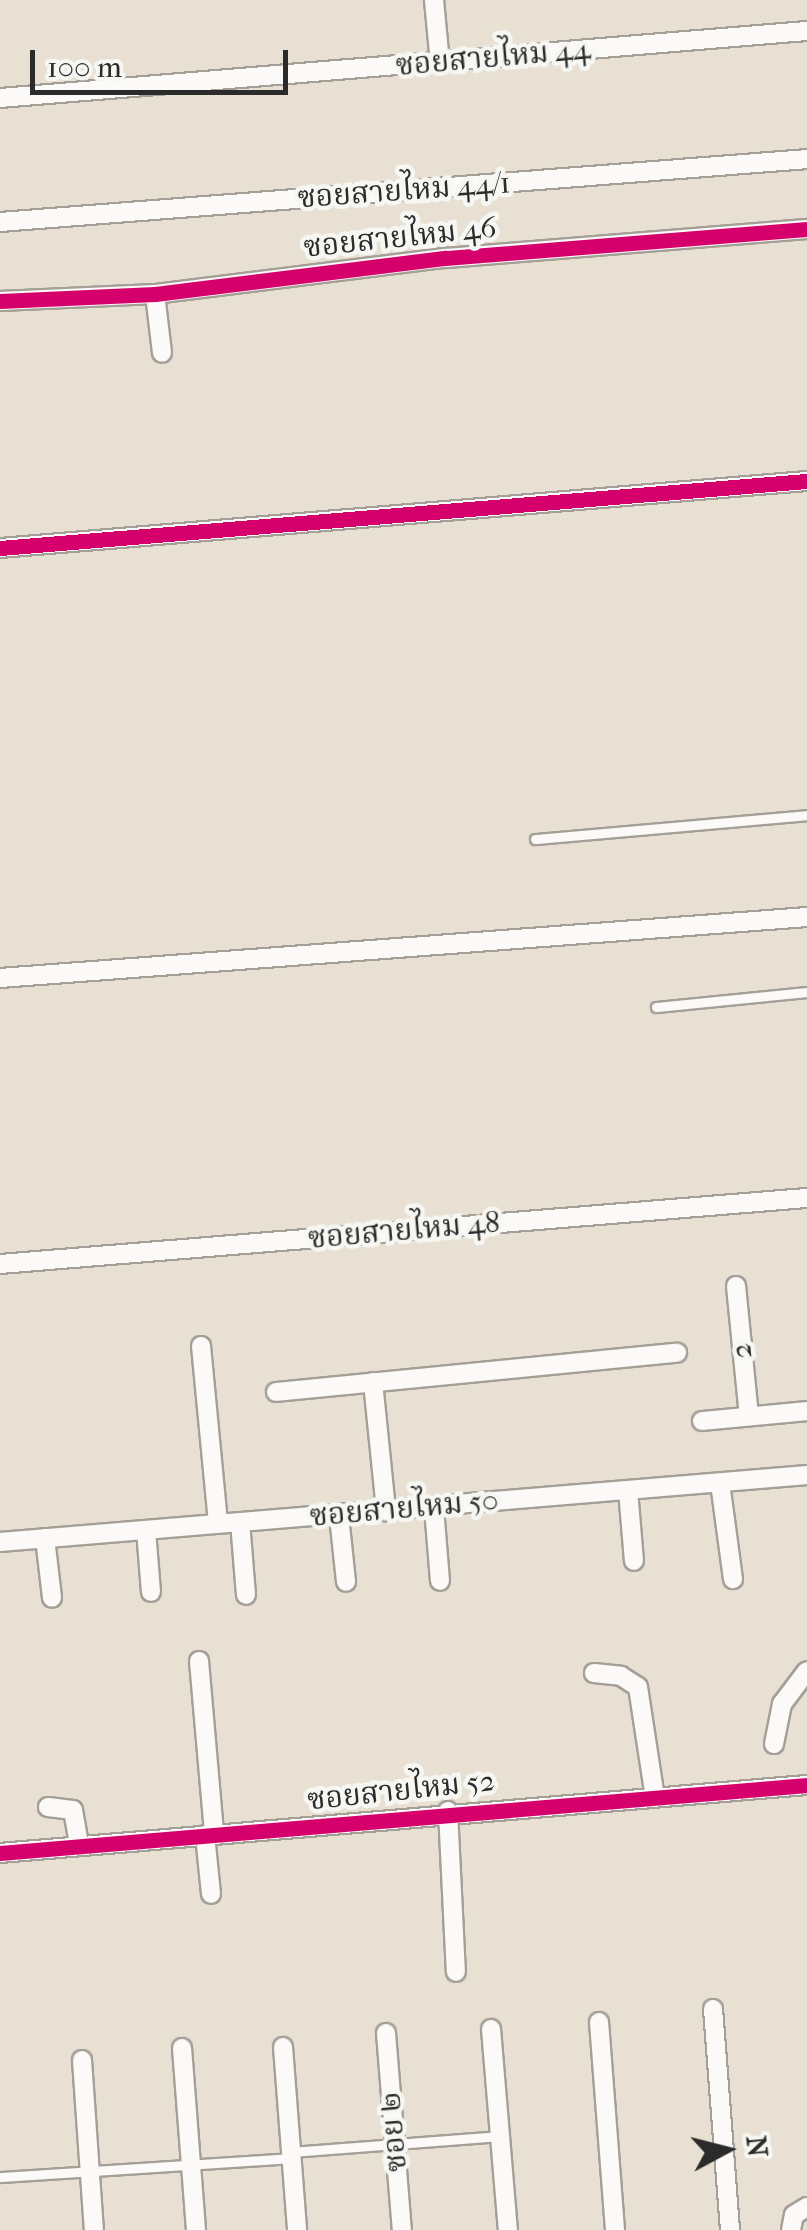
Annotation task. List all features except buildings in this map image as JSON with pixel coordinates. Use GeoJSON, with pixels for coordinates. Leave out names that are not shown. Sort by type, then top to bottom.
{"type":"FeatureCollection","features":[{"type":"Feature","properties":{"kind":"street"},"geometry":{"type":"LineString","coordinates":[[434,0],[440,63]]}},
{"type":"Feature","properties":{"kind":"street","name":"ซอยสายไหม 44"},"geometry":{"type":"LineString","coordinates":[[0,98],[807,31]]}},
{"type":"Feature","properties":{"kind":"street","name":"ซอยสายไหม 44/1"},"geometry":{"type":"LineString","coordinates":[[0,222],[807,159]]}},
{"type":"Feature","properties":{"kind":"street","name":"ซอยสายไหม 46"},"geometry":{"type":"LineString","coordinates":[[0,301],[154,294],[446,258],[807,229]]}},
{"type":"Feature","properties":{"kind":"street"},"geometry":{"type":"LineString","coordinates":[[154,294],[162,353]]}},
{"type":"Feature","properties":{"kind":"street"},"geometry":{"type":"LineString","coordinates":[[0,548],[807,480]]}},
{"type":"Feature","properties":{"kind":"street"},"geometry":{"type":"LineString","coordinates":[[0,978],[807,917]]}},
{"type":"Feature","properties":{"kind":"street","name":"ซอยสายไหม 48"},"geometry":{"type":"LineString","coordinates":[[0,1264],[807,1198]]}},
{"type":"Feature","properties":{"kind":"street","name":"2"},"geometry":{"type":"LineString","coordinates":[[736,1286],[749,1416]]}},
{"type":"Feature","properties":{"kind":"street"},"geometry":{"type":"LineString","coordinates":[[201,1346],[218,1524]]}},
{"type":"Feature","properties":{"kind":"street"},"geometry":{"type":"LineString","coordinates":[[276,1392],[677,1353]]}},
{"type":"Feature","properties":{"kind":"street"},"geometry":{"type":"LineString","coordinates":[[373,1382],[386,1511]]}},
{"type":"Feature","properties":{"kind":"street"},"geometry":{"type":"LineString","coordinates":[[702,1421],[807,1411]]}},
{"type":"Feature","properties":{"kind":"street","name":"ซอยสายไหม 50"},"geometry":{"type":"LineString","coordinates":[[0,1542],[807,1475]]}},
{"type":"Feature","properties":{"kind":"street"},"geometry":{"type":"LineString","coordinates":[[720,1483],[734,1578]]}},
{"type":"Feature","properties":{"kind":"street"},"geometry":{"type":"LineString","coordinates":[[628,1490],[634,1561]]}},
{"type":"Feature","properties":{"kind":"street"},"geometry":{"type":"LineString","coordinates":[[434,1508],[440,1581]]}},
{"type":"Feature","properties":{"kind":"street"},"geometry":{"type":"LineString","coordinates":[[339,1516],[346,1582]]}},
{"type":"Feature","properties":{"kind":"street"},"geometry":{"type":"LineString","coordinates":[[240,1522],[246,1595]]}},
{"type":"Feature","properties":{"kind":"street"},"geometry":{"type":"LineString","coordinates":[[146,1530],[151,1592]]}},
{"type":"Feature","properties":{"kind":"street"},"geometry":{"type":"LineString","coordinates":[[46,1538],[52,1598]]}},
{"type":"Feature","properties":{"kind":"street"},"geometry":{"type":"LineString","coordinates":[[199,1660],[211,1894]]}},
{"type":"Feature","properties":{"kind":"street"},"geometry":{"type":"LineString","coordinates":[[774,1744],[782,1704],[807,1671]]}},
{"type":"Feature","properties":{"kind":"street"},"geometry":{"type":"LineString","coordinates":[[594,1673],[632,1679],[638,1687],[654,1798]]}},
{"type":"Feature","properties":{"kind":"street","name":"ซอยสายไหม 52"},"geometry":{"type":"LineString","coordinates":[[0,1852],[448,1811],[807,1786]]}},
{"type":"Feature","properties":{"kind":"street"},"geometry":{"type":"LineString","coordinates":[[48,1807],[73,1810],[79,1845]]}},
{"type":"Feature","properties":{"kind":"street"},"geometry":{"type":"LineString","coordinates":[[448,1811],[456,1972]]}},
{"type":"Feature","properties":{"kind":"street"},"geometry":{"type":"LineString","coordinates":[[713,2010],[730,2230]]}},
{"type":"Feature","properties":{"kind":"street"},"geometry":{"type":"LineString","coordinates":[[599,2022],[615,2230]]}},
{"type":"Feature","properties":{"kind":"street"},"geometry":{"type":"LineString","coordinates":[[491,2028],[508,2230]]}},
{"type":"Feature","properties":{"kind":"street","name":"ซอย ๒"},"geometry":{"type":"LineString","coordinates":[[386,2033],[402,2230]]}},
{"type":"Feature","properties":{"kind":"street"},"geometry":{"type":"LineString","coordinates":[[282,2047],[297,2230]]}},
{"type":"Feature","properties":{"kind":"street"},"geometry":{"type":"LineString","coordinates":[[182,2048],[196,2230]]}},
{"type":"Feature","properties":{"kind":"street"},"geometry":{"type":"LineString","coordinates":[[82,2060],[94,2230]]}},
{"type":"Feature","properties":{"kind":"street"},"geometry":{"type":"LineString","coordinates":[[792,2230],[794,2215],[807,2207]]}},
{"type":"Feature","properties":{"kind":"lane"},"geometry":{"type":"LineString","coordinates":[[535,839],[807,814]]}},
{"type":"Feature","properties":{"kind":"lane"},"geometry":{"type":"LineString","coordinates":[[656,1007],[807,992]]}},
{"type":"Feature","properties":{"kind":"lane"},"geometry":{"type":"LineString","coordinates":[[0,2177],[191,2165],[499,2136]]}},
{"type":"Feature","properties":{"kind":"cycle path"},"geometry":{"type":"LineString","coordinates":[[0,301],[155,294],[446,258],[807,229]]}},
{"type":"Feature","properties":{"kind":"cycle path"},"geometry":{"type":"LineString","coordinates":[[0,548],[807,481]]}},
{"type":"Feature","properties":{"kind":"cycle path"},"geometry":{"type":"LineString","coordinates":[[0,1853],[807,1785]]}}]}
